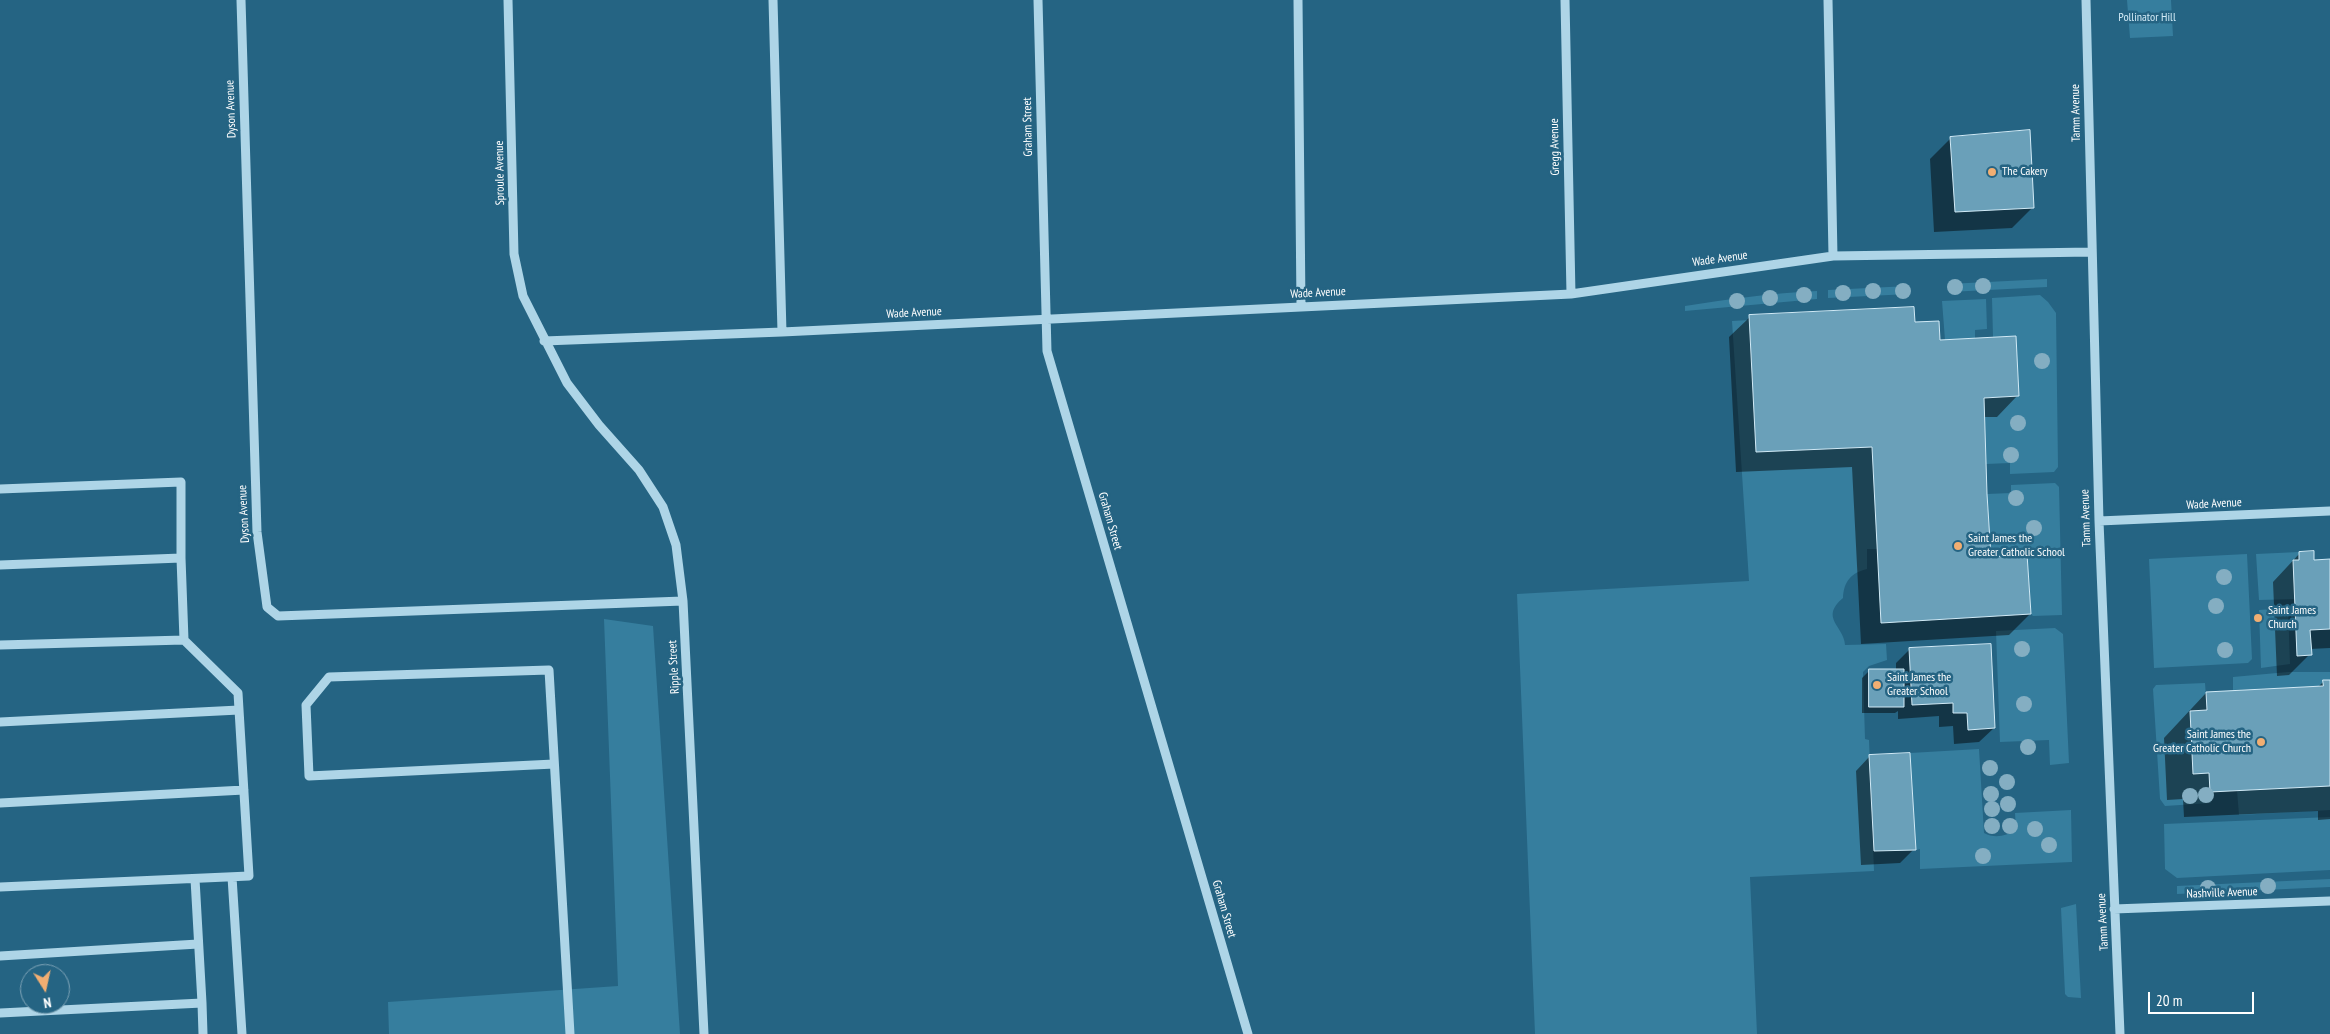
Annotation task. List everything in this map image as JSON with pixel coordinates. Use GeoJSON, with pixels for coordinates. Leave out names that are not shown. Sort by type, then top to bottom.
{"type":"FeatureCollection","features":[{"type":"Feature","properties":{"kind":"street","name":"Dyson Avenue"},"geometry":{"type":"LineString","coordinates":[[241,0],[257,532],[267,607],[278,616],[683,601]]}},
{"type":"Feature","properties":{"kind":"street","name":"Sproule Avenue"},"geometry":{"type":"LineString","coordinates":[[508,0],[514,254],[523,296],[544,341]]}},
{"type":"Feature","properties":{"kind":"street"},"geometry":{"type":"LineString","coordinates":[[773,0],[782,332]]}},
{"type":"Feature","properties":{"kind":"street","name":"Graham Street"},"geometry":{"type":"LineString","coordinates":[[1038,0],[1047,351],[1248,1034]]}},
{"type":"Feature","properties":{"kind":"street"},"geometry":{"type":"LineString","coordinates":[[1298,0],[1302,306]]}},
{"type":"Feature","properties":{"kind":"street","name":"Gregg Avenue"},"geometry":{"type":"LineString","coordinates":[[1564,0],[1571,294]]}},
{"type":"Feature","properties":{"kind":"street"},"geometry":{"type":"LineString","coordinates":[[1828,0],[1833,256]]}},
{"type":"Feature","properties":{"kind":"street","name":"Tamm Avenue"},"geometry":{"type":"LineString","coordinates":[[2086,0],[2099,521],[2120,1034]]}},
{"type":"Feature","properties":{"kind":"street","name":"Wade Avenue"},"geometry":{"type":"LineString","coordinates":[[544,341],[782,332],[1571,294],[1833,256],[2091,252]]}},
{"type":"Feature","properties":{"kind":"street","name":"Ripple Street"},"geometry":{"type":"LineString","coordinates":[[544,341],[567,383],[599,425],[639,470],[663,507],[676,545],[683,601],[704,1034]]}},
{"type":"Feature","properties":{"kind":"street"},"geometry":{"type":"LineString","coordinates":[[0,490],[181,482],[184,640],[238,693],[249,876],[0,887]]}},
{"type":"Feature","properties":{"kind":"street","name":"Wade Avenue"},"geometry":{"type":"LineString","coordinates":[[2099,521],[2330,511]]}},
{"type":"Feature","properties":{"kind":"street"},"geometry":{"type":"LineString","coordinates":[[0,565],[181,558]]}},
{"type":"Feature","properties":{"kind":"street"},"geometry":{"type":"LineString","coordinates":[[0,645],[184,640]]}},
{"type":"Feature","properties":{"kind":"street"},"geometry":{"type":"LineString","coordinates":[[554,764],[309,776],[306,705],[329,678],[549,670],[570,1034]]}},
{"type":"Feature","properties":{"kind":"street"},"geometry":{"type":"LineString","coordinates":[[0,722],[239,710]]}},
{"type":"Feature","properties":{"kind":"street"},"geometry":{"type":"LineString","coordinates":[[0,803],[244,790]]}},
{"type":"Feature","properties":{"kind":"street"},"geometry":{"type":"LineString","coordinates":[[232,877],[242,1034]]}},
{"type":"Feature","properties":{"kind":"street"},"geometry":{"type":"LineString","coordinates":[[195,879],[203,1034]]}},
{"type":"Feature","properties":{"kind":"street","name":"Nashville Avenue"},"geometry":{"type":"LineString","coordinates":[[2114,909],[2330,901]]}},
{"type":"Feature","properties":{"kind":"street"},"geometry":{"type":"LineString","coordinates":[[0,956],[198,944]]}},
{"type":"Feature","properties":{"kind":"street"},"geometry":{"type":"LineString","coordinates":[[0,1013],[202,1003]]}},
{"type":"Feature","properties":{"kind":"green space","name":"Pollinator Hill"},"geometry":{"type":"Polygon","coordinates":[[[2127,0],[2171,0],[2173,36],[2130,38],[2127,0]]]}},
{"type":"Feature","properties":{"kind":"green space"},"geometry":{"type":"Polygon","coordinates":[[[2047,279],[2047,287],[1949,292],[1948,284],[2047,279]]]}},
{"type":"Feature","properties":{"kind":"green space"},"geometry":{"type":"Polygon","coordinates":[[[1909,286],[1909,294],[1828,298],[1828,290],[1909,286]]]}},
{"type":"Feature","properties":{"kind":"green space"},"geometry":{"type":"Polygon","coordinates":[[[1817,291],[1817,299],[1685,311],[1685,306],[1701,303],[1817,291]]]}},
{"type":"Feature","properties":{"kind":"green space"},"geometry":{"type":"Polygon","coordinates":[[[2040,295],[2056,313],[2058,467],[2054,472],[2010,474],[2010,463],[1986,464],[1984,398],[2019,396],[2016,336],[1993,337],[1992,298],[2040,295]]]}},
{"type":"Feature","properties":{"kind":"green space"},"geometry":{"type":"Polygon","coordinates":[[[1986,299],[1987,329],[1975,330],[1975,338],[1945,340],[1942,301],[1986,299]]]}},
{"type":"Feature","properties":{"kind":"green space"},"geometry":{"type":"Polygon","coordinates":[[[1749,320],[1756,452],[1872,447],[1877,549],[1867,549],[1867,569],[1853,575],[1849,579],[1843,598],[1833,611],[1833,617],[1844,638],[1845,645],[1886,644],[1887,660],[1869,666],[1863,672],[1865,739],[1869,740],[1874,871],[1750,877],[1757,1034],[1535,1034],[1517,594],[1749,581],[1732,321],[1749,320]]]}},
{"type":"Feature","properties":{"kind":"green space"},"geometry":{"type":"Polygon","coordinates":[[[2055,483],[2059,487],[2062,615],[2033,616],[2031,614],[2027,555],[1991,557],[1987,494],[2011,493],[2011,485],[2055,483]]]}},
{"type":"Feature","properties":{"kind":"green space"},"geometry":{"type":"Polygon","coordinates":[[[2299,552],[2299,560],[2293,560],[2295,599],[2259,600],[2256,554],[2299,552]]]}},
{"type":"Feature","properties":{"kind":"green space"},"geometry":{"type":"Polygon","coordinates":[[[2247,554],[2252,659],[2248,663],[2154,668],[2149,559],[2247,554]]]}},
{"type":"Feature","properties":{"kind":"green space"},"geometry":{"type":"Polygon","coordinates":[[[2288,608],[2290,664],[2261,668],[2259,610],[2288,608]]]}},
{"type":"Feature","properties":{"kind":"green space"},"geometry":{"type":"Polygon","coordinates":[[[604,619],[653,626],[680,1034],[389,1034],[388,1002],[618,986],[604,619]]]}},
{"type":"Feature","properties":{"kind":"green space"},"geometry":{"type":"Polygon","coordinates":[[[2055,628],[2063,634],[2069,763],[2050,765],[2049,740],[2000,742],[1996,631],[2055,628]]]}},
{"type":"Feature","properties":{"kind":"green space"},"geometry":{"type":"Polygon","coordinates":[[[2288,672],[2330,672],[2330,680],[2323,680],[2323,686],[2233,690],[2233,677],[2288,672]]]}},
{"type":"Feature","properties":{"kind":"green space"},"geometry":{"type":"Polygon","coordinates":[[[2205,683],[2207,710],[2190,711],[2193,773],[2209,773],[2211,803],[2165,806],[2160,799],[2153,689],[2156,685],[2205,683]]]}},
{"type":"Feature","properties":{"kind":"green space"},"geometry":{"type":"Polygon","coordinates":[[[1979,749],[1984,833],[2000,836],[2016,830],[2015,813],[2071,810],[2072,862],[1920,869],[1920,849],[1916,850],[1910,753],[1979,749]]]}},
{"type":"Feature","properties":{"kind":"green space"},"geometry":{"type":"Polygon","coordinates":[[[2330,786],[2330,810],[2239,815],[2237,790],[2330,786]]]}},
{"type":"Feature","properties":{"kind":"green space"},"geometry":{"type":"Polygon","coordinates":[[[2330,817],[2330,870],[2177,878],[2165,869],[2164,824],[2330,817]]]}},
{"type":"Feature","properties":{"kind":"green space"},"geometry":{"type":"Polygon","coordinates":[[[2330,879],[2330,887],[2177,894],[2177,886],[2330,879]]]}},
{"type":"Feature","properties":{"kind":"green space"},"geometry":{"type":"Polygon","coordinates":[[[2076,904],[2081,998],[2068,997],[2065,994],[2061,908],[2076,904]]]}},
{"type":"Feature","properties":{"kind":"building","name":"The Cakery"},"geometry":{"type":"Polygon","coordinates":[[[2030,130],[2034,208],[1955,212],[1950,137],[2030,130]]]}},
{"type":"Feature","properties":{"kind":"building"},"geometry":{"type":"Polygon","coordinates":[[[1914,307],[1915,322],[1939,321],[1940,340],[2016,336],[2019,396],[1984,398],[1987,494],[1991,557],[2027,554],[2031,614],[1881,623],[1872,447],[1756,452],[1749,315],[1914,307]]]}},
{"type":"Feature","properties":{"kind":"building"},"geometry":{"type":"Polygon","coordinates":[[[2314,551],[2314,560],[2330,559],[2330,629],[2310,630],[2312,655],[2297,656],[2293,560],[2299,560],[2299,552],[2314,551]]]}},
{"type":"Feature","properties":{"kind":"building"},"geometry":{"type":"Polygon","coordinates":[[[1991,644],[1995,728],[1968,730],[1967,713],[1953,713],[1953,703],[1912,705],[1909,648],[1991,644]]]}},
{"type":"Feature","properties":{"kind":"building"},"geometry":{"type":"Polygon","coordinates":[[[1869,669],[1904,669],[1904,707],[1869,707],[1869,669]]]}},
{"type":"Feature","properties":{"kind":"building","name":"Saint James the Greater Catholic Church"},"geometry":{"type":"Polygon","coordinates":[[[2323,680],[2330,680],[2330,786],[2210,792],[2209,773],[2193,774],[2190,711],[2207,710],[2206,692],[2323,686],[2323,680]]]}},
{"type":"Feature","properties":{"kind":"building"},"geometry":{"type":"Polygon","coordinates":[[[1910,753],[1916,850],[1874,851],[1869,755],[1910,753]]]}},
{"type":"Feature","properties":{"kind":"place","name":"The Cakery"},"geometry":{"type":"Point","coordinates":[1992,172]}},
{"type":"Feature","properties":{"kind":"place","name":"Saint James the Greater Catholic School"},"geometry":{"type":"Point","coordinates":[1958,546]}},
{"type":"Feature","properties":{"kind":"place","name":"Saint James Church"},"geometry":{"type":"Point","coordinates":[2258,618]}},
{"type":"Feature","properties":{"kind":"place","name":"Saint James the Greater School"},"geometry":{"type":"Point","coordinates":[1877,685]}},
{"type":"Feature","properties":{"kind":"place","name":"Saint James the Greater Catholic Church"},"geometry":{"type":"Point","coordinates":[2261,742]}}]}
